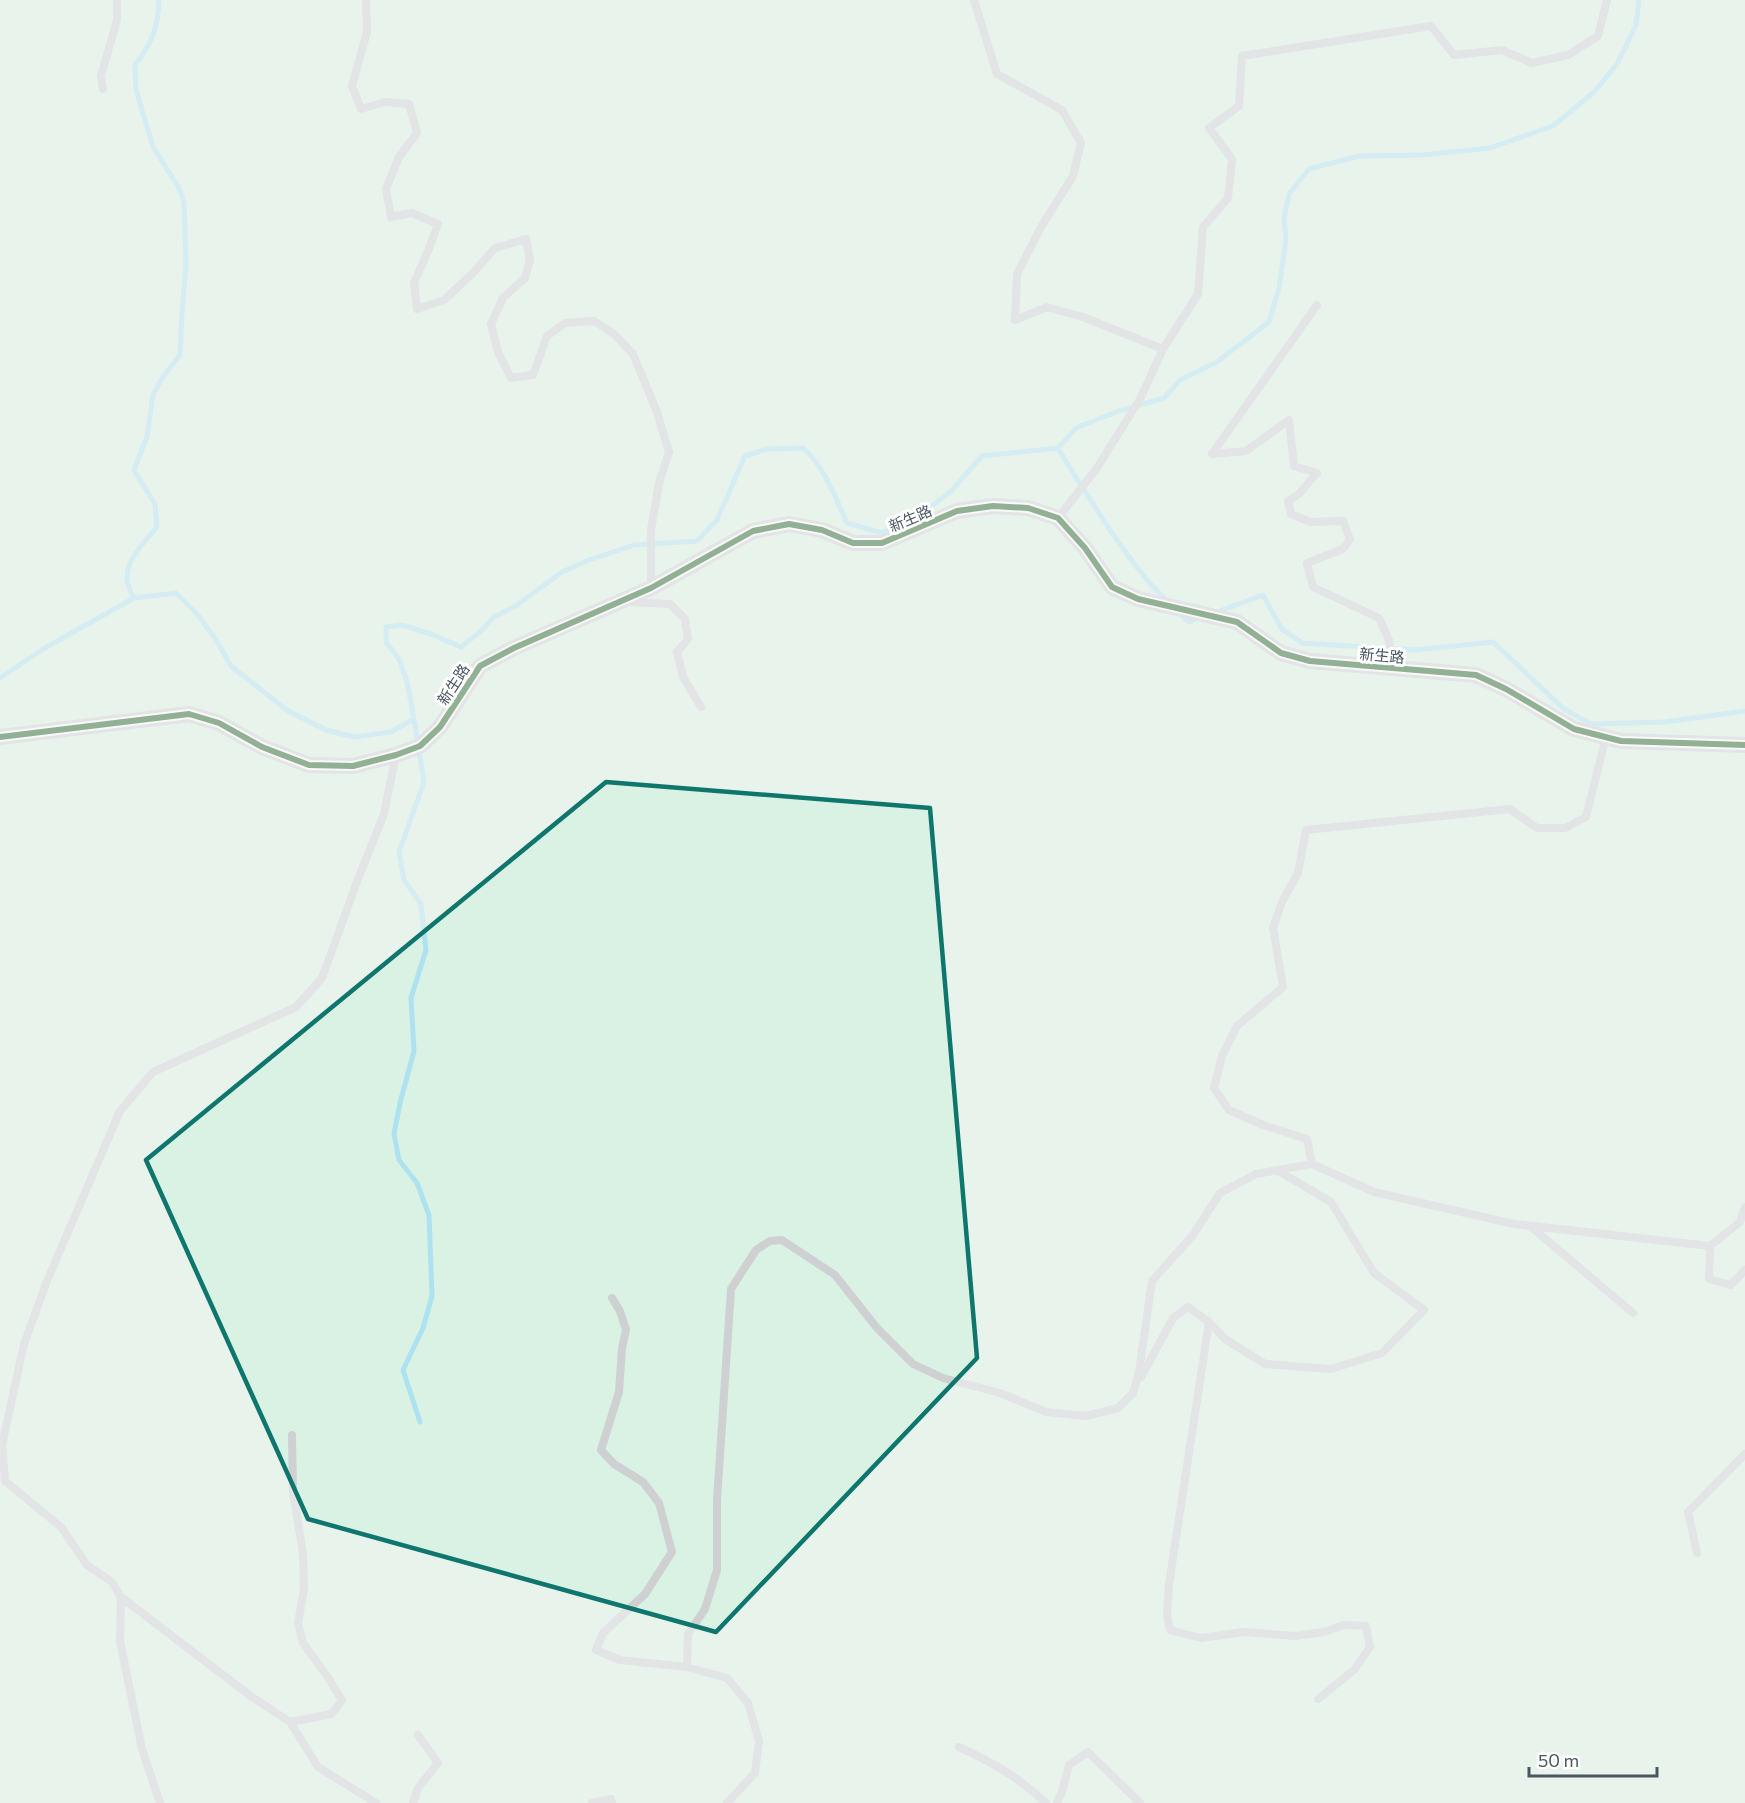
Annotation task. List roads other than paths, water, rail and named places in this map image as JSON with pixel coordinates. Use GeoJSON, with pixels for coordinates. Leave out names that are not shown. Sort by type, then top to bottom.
{"type":"FeatureCollection","features":[{"type":"Feature","properties":{"kind":"street","name":"新生路"},"geometry":{"type":"LineString","coordinates":[[408,750],[440,727],[480,666],[514,648],[651,588],[753,531],[789,524],[822,530],[853,543],[882,543],[957,512],[993,506],[1028,508],[1058,518],[1112,586],[1138,599],[1237,622],[1281,653],[1310,662],[1392,664],[1476,675],[1506,689],[1574,729],[1621,741],[1745,745]]}},
{"type":"Feature","properties":{"kind":"street"},"geometry":{"type":"LineString","coordinates":[[0,736],[189,714],[219,723],[262,747],[309,765],[353,766],[408,750]]}},
{"type":"Feature","properties":{"kind":"lane"},"geometry":{"type":"LineString","coordinates":[[103,90],[101,76],[117,20],[117,0]]}},
{"type":"Feature","properties":{"kind":"lane"},"geometry":{"type":"LineString","coordinates":[[366,0],[367,32],[352,86],[361,109],[385,102],[409,104],[417,133],[399,157],[386,189],[391,217],[412,213],[438,224],[414,284],[417,309],[444,300],[495,248],[526,239],[530,261],[525,278],[503,298],[490,324],[498,352],[511,378],[533,375],[547,336],[565,323],[594,321],[614,334],[633,354],[657,412],[669,452],[659,483],[651,532],[651,588]]}},
{"type":"Feature","properties":{"kind":"lane"},"geometry":{"type":"LineString","coordinates":[[974,0],[997,74],[1062,110],[1081,143],[1073,176],[1041,227],[1017,274],[1015,320],[1047,307],[1083,317],[1163,349]]}},
{"type":"Feature","properties":{"kind":"lane"},"geometry":{"type":"LineString","coordinates":[[1058,518],[1089,478],[1140,399],[1163,349],[1198,294],[1203,227],[1228,198],[1232,159],[1209,128],[1239,106],[1242,56],[1431,26],[1454,55],[1502,50],[1532,63],[1568,55],[1598,36],[1607,0]]}},
{"type":"Feature","properties":{"kind":"lane"},"geometry":{"type":"LineString","coordinates":[[1317,305],[1212,454],[1246,451],[1289,420],[1294,466],[1317,473],[1299,494],[1288,501],[1291,514],[1310,522],[1343,521],[1350,539],[1343,549],[1307,562],[1313,587],[1379,618],[1389,640],[1392,664]]}},
{"type":"Feature","properties":{"kind":"lane"},"geometry":{"type":"LineString","coordinates":[[621,602],[670,604],[685,619],[688,639],[677,652],[683,676],[701,707]]}},
{"type":"Feature","properties":{"kind":"lane"},"geometry":{"type":"LineString","coordinates":[[1312,1164],[1307,1139],[1263,1125],[1230,1110],[1214,1088],[1222,1056],[1238,1026],[1283,987],[1273,928],[1282,902],[1298,873],[1306,830],[1510,809],[1537,828],[1565,828],[1586,817],[1606,737]]}},
{"type":"Feature","properties":{"kind":"lane"},"geometry":{"type":"LineString","coordinates":[[376,1803],[318,1767],[290,1722],[252,1697],[121,1597],[112,1582],[87,1565],[61,1527],[5,1481],[2,1445],[24,1344],[47,1281],[120,1110],[153,1072],[296,1007],[322,978],[408,750]]}},
{"type":"Feature","properties":{"kind":"lane"},"geometry":{"type":"LineString","coordinates":[[1133,1393],[1139,1372],[1152,1281],[1193,1235],[1220,1193],[1256,1174],[1312,1164],[1374,1192],[1514,1224],[1710,1246],[1740,1222],[1745,1207]]}},
{"type":"Feature","properties":{"kind":"lane"},"geometry":{"type":"LineString","coordinates":[[687,1667],[688,1634],[705,1609],[717,1570],[717,1500],[731,1290],[756,1250],[770,1240],[782,1240],[835,1275],[876,1328],[913,1364],[943,1378],[1000,1394],[1046,1412],[1086,1416],[1118,1408],[1133,1393],[1173,1318],[1188,1308],[1209,1322],[1225,1339],[1265,1364],[1331,1369],[1382,1353],[1424,1310],[1374,1273],[1331,1202],[1277,1170]]}},
{"type":"Feature","properties":{"kind":"lane"},"geometry":{"type":"LineString","coordinates":[[1530,1226],[1633,1312]]}},
{"type":"Feature","properties":{"kind":"lane"},"geometry":{"type":"LineString","coordinates":[[1710,1246],[1709,1279],[1731,1285],[1745,1270]]}},
{"type":"Feature","properties":{"kind":"lane"},"geometry":{"type":"LineString","coordinates":[[612,1298],[620,1311],[626,1330],[622,1348],[619,1392],[601,1450],[614,1464],[643,1482],[659,1503],[672,1552],[645,1594],[603,1633],[596,1650],[620,1660],[687,1667],[727,1678],[748,1703],[759,1742],[755,1773],[727,1803]]}},
{"type":"Feature","properties":{"kind":"lane"},"geometry":{"type":"LineString","coordinates":[[1209,1322],[1169,1584],[1167,1615],[1170,1630],[1201,1638],[1244,1632],[1295,1636],[1324,1632],[1344,1625],[1366,1626],[1370,1647],[1354,1670],[1318,1699]]}},
{"type":"Feature","properties":{"kind":"lane"},"geometry":{"type":"LineString","coordinates":[[290,1722],[332,1714],[342,1700],[303,1643],[298,1623],[304,1589],[303,1553],[293,1492],[292,1435]]}},
{"type":"Feature","properties":{"kind":"lane"},"geometry":{"type":"LineString","coordinates":[[1697,1553],[1688,1512],[1745,1454]]}},
{"type":"Feature","properties":{"kind":"lane"},"geometry":{"type":"LineString","coordinates":[[121,1597],[120,1641],[142,1749],[160,1803]]}},
{"type":"Feature","properties":{"kind":"lane"},"geometry":{"type":"LineString","coordinates":[[413,1803],[418,1788],[438,1763],[418,1735]]}},
{"type":"Feature","properties":{"kind":"lane"},"geometry":{"type":"LineString","coordinates":[[959,1747],[993,1763],[1026,1784],[1046,1803]]}},
{"type":"Feature","properties":{"kind":"lane"},"geometry":{"type":"LineString","coordinates":[[1057,1803],[1069,1765],[1088,1752],[1140,1803]]}},
{"type":"Feature","properties":{"kind":"lane"},"geometry":{"type":"LineString","coordinates":[[592,1803],[611,1799],[612,1803]]}},
{"type":"Feature","properties":{"kind":"waterway"},"geometry":{"type":"LineString","coordinates":[[134,598],[129,588],[128,569],[137,551],[157,527],[155,504],[134,470],[147,437],[153,395],[180,355],[186,265],[184,203],[179,188],[153,147],[136,90],[135,65],[153,35],[159,0]]}},
{"type":"Feature","properties":{"kind":"waterway"},"geometry":{"type":"LineString","coordinates":[[1058,448],[1076,428],[1116,412],[1164,398],[1180,380],[1217,362],[1269,322],[1279,288],[1286,240],[1284,218],[1289,194],[1309,169],[1359,156],[1422,155],[1490,148],[1553,126],[1593,93],[1617,64],[1636,25],[1639,0]]}},
{"type":"Feature","properties":{"kind":"waterway"},"geometry":{"type":"LineString","coordinates":[[0,678],[43,649],[134,598],[176,593],[199,616],[231,666],[288,711],[326,730],[354,737],[391,732],[414,719],[407,681],[399,659],[386,642],[386,627],[402,625],[461,647],[494,617],[517,605],[562,572],[634,545],[697,541],[717,520],[745,456],[767,449],[803,448],[823,474],[847,523],[882,533],[921,515],[952,490],[982,456],[1058,448],[1118,542],[1146,579],[1167,601]]}},
{"type":"Feature","properties":{"kind":"waterway"},"geometry":{"type":"LineString","coordinates":[[1217,612],[1263,595],[1282,629],[1302,643],[1415,650],[1493,642],[1564,709],[1591,724],[1665,722],[1745,711]]}},
{"type":"Feature","properties":{"kind":"waterway"},"geometry":{"type":"LineString","coordinates":[[1180,614],[1189,622],[1197,619]]}},
{"type":"Feature","properties":{"kind":"waterway"},"geometry":{"type":"LineString","coordinates":[[414,719],[424,782],[399,852],[404,880],[421,904],[426,950],[411,998],[414,1051],[394,1134],[399,1160],[417,1183],[429,1215],[432,1296],[423,1328],[403,1370],[420,1422]]}}]}
